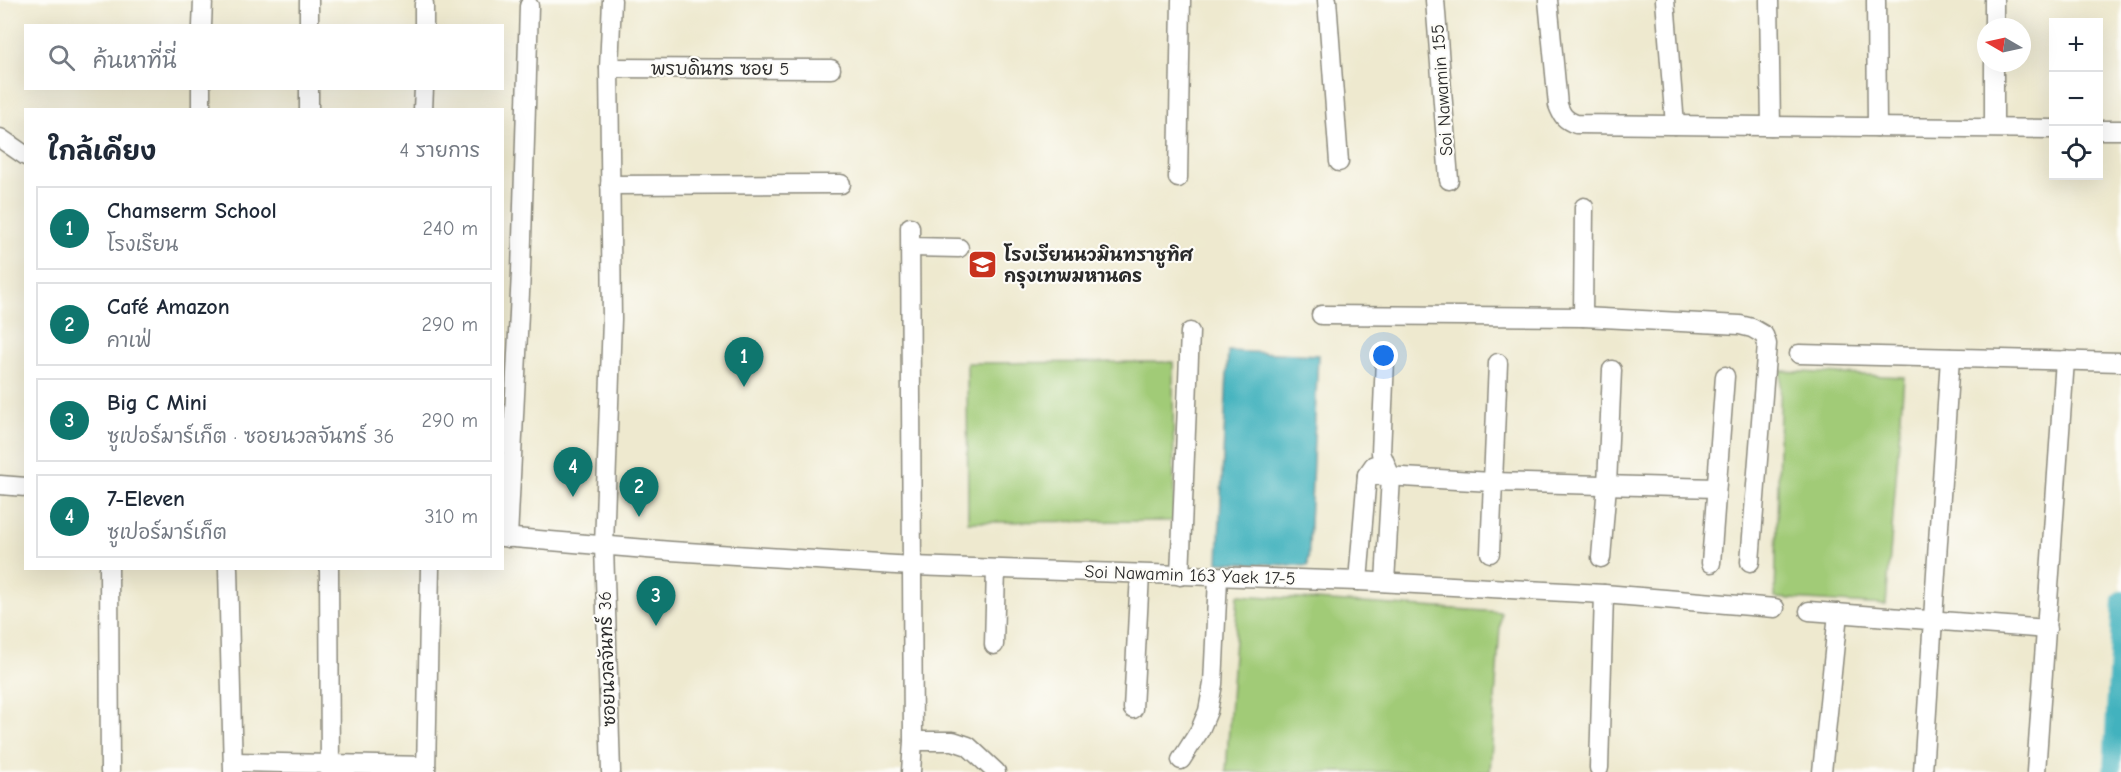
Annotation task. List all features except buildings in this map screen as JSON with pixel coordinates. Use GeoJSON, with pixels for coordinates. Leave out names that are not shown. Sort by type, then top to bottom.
{"type":"FeatureCollection","features":[{"type":"Feature","properties":{"kind":"street"},"geometry":{"type":"LineString","coordinates":[[202,24],[203,0]]}},
{"type":"Feature","properties":{"kind":"street"},"geometry":{"type":"LineString","coordinates":[[309,0],[309,24]]}},
{"type":"Feature","properties":{"kind":"street","name":"ซอยนวลจันทร์ 36"},"geometry":{"type":"LineString","coordinates":[[611,772],[604,546],[612,319],[609,68],[612,0]]}},
{"type":"Feature","properties":{"kind":"street"},"geometry":{"type":"LineString","coordinates":[[1178,178],[1181,0]]}},
{"type":"Feature","properties":{"kind":"street"},"geometry":{"type":"LineString","coordinates":[[1327,0],[1339,162]]}},
{"type":"Feature","properties":{"kind":"street","name":"Soi Nawamin 155"},"geometry":{"type":"LineString","coordinates":[[1435,0],[1449,180]]}},
{"type":"Feature","properties":{"kind":"street"},"geometry":{"type":"LineString","coordinates":[[1548,0],[1558,105],[1562,115],[1576,124],[2049,129]]}},
{"type":"Feature","properties":{"kind":"street"},"geometry":{"type":"LineString","coordinates":[[1665,0],[1675,125]]}},
{"type":"Feature","properties":{"kind":"street"},"geometry":{"type":"LineString","coordinates":[[1769,0],[1771,126]]}},
{"type":"Feature","properties":{"kind":"street"},"geometry":{"type":"LineString","coordinates":[[1876,0],[1877,127]]}},
{"type":"Feature","properties":{"kind":"street"},"geometry":{"type":"LineString","coordinates":[[1994,0],[1994,18]]}},
{"type":"Feature","properties":{"kind":"street"},"geometry":{"type":"LineString","coordinates":[[424,4],[424,24]]}},
{"type":"Feature","properties":{"kind":"street"},"geometry":{"type":"LineString","coordinates":[[505,537],[512,272],[529,6]]}},
{"type":"Feature","properties":{"kind":"street","name":"พรบดินทร ซอย 5"},"geometry":{"type":"LineString","coordinates":[[609,68],[831,69]]}},
{"type":"Feature","properties":{"kind":"street"},"geometry":{"type":"LineString","coordinates":[[1994,72],[1994,127]]}},
{"type":"Feature","properties":{"kind":"street"},"geometry":{"type":"LineString","coordinates":[[201,90],[201,108]]}},
{"type":"Feature","properties":{"kind":"street"},"geometry":{"type":"LineString","coordinates":[[309,90],[309,108]]}},
{"type":"Feature","properties":{"kind":"street"},"geometry":{"type":"LineString","coordinates":[[423,90],[423,108]]}},
{"type":"Feature","properties":{"kind":"street"},"geometry":{"type":"LineString","coordinates":[[2103,130],[2121,130]]}},
{"type":"Feature","properties":{"kind":"street"},"geometry":{"type":"LineString","coordinates":[[0,138],[24,155]]}},
{"type":"Feature","properties":{"kind":"street"},"geometry":{"type":"LineString","coordinates":[[610,185],[841,184]]}},
{"type":"Feature","properties":{"kind":"street"},"geometry":{"type":"LineString","coordinates":[[1583,317],[1584,207]]}},
{"type":"Feature","properties":{"kind":"street"},"geometry":{"type":"LineString","coordinates":[[910,227],[913,741],[911,772]]}},
{"type":"Feature","properties":{"kind":"street"},"geometry":{"type":"LineString","coordinates":[[911,247],[959,248]]}},
{"type":"Feature","properties":{"kind":"street"},"geometry":{"type":"LineString","coordinates":[[1321,315],[1583,317],[1740,325],[1752,328],[1764,335],[1767,344],[1750,562]]}},
{"type":"Feature","properties":{"kind":"street"},"geometry":{"type":"LineString","coordinates":[[1180,576],[1190,332]]}},
{"type":"Feature","properties":{"kind":"street"},"geometry":{"type":"LineString","coordinates":[[1799,354],[2121,362]]}},
{"type":"Feature","properties":{"kind":"street"},"geometry":{"type":"LineString","coordinates":[[1923,772],[1950,358]]}},
{"type":"Feature","properties":{"kind":"street"},"geometry":{"type":"LineString","coordinates":[[1385,359],[1381,453],[1391,477],[1385,582]]}},
{"type":"Feature","properties":{"kind":"street"},"geometry":{"type":"LineString","coordinates":[[2036,772],[2065,360]]}},
{"type":"Feature","properties":{"kind":"street"},"geometry":{"type":"LineString","coordinates":[[1490,553],[1498,363]]}},
{"type":"Feature","properties":{"kind":"street"},"geometry":{"type":"LineString","coordinates":[[1601,558],[1612,370]]}},
{"type":"Feature","properties":{"kind":"street"},"geometry":{"type":"LineString","coordinates":[[1711,563],[1725,376]]}},
{"type":"Feature","properties":{"kind":"street"},"geometry":{"type":"LineString","coordinates":[[1358,581],[1367,475],[1381,453]]}},
{"type":"Feature","properties":{"kind":"street"},"geometry":{"type":"LineString","coordinates":[[1367,475],[1492,482],[1716,488]]}},
{"type":"Feature","properties":{"kind":"street"},"geometry":{"type":"LineString","coordinates":[[0,485],[24,487]]}},
{"type":"Feature","properties":{"kind":"street","name":"Soi Nawamin 163 Yaek 17-5"},"geometry":{"type":"LineString","coordinates":[[505,537],[604,546],[912,566],[1385,582],[1604,594],[1775,608]]}},
{"type":"Feature","properties":{"kind":"street"},"geometry":{"type":"LineString","coordinates":[[994,645],[996,569]]}},
{"type":"Feature","properties":{"kind":"street"},"geometry":{"type":"LineString","coordinates":[[110,570],[110,772]]}},
{"type":"Feature","properties":{"kind":"street"},"geometry":{"type":"LineString","coordinates":[[228,570],[233,767],[330,769],[426,769],[430,570]]}},
{"type":"Feature","properties":{"kind":"street"},"geometry":{"type":"LineString","coordinates":[[329,570],[330,769]]}},
{"type":"Feature","properties":{"kind":"street"},"geometry":{"type":"LineString","coordinates":[[1133,710],[1140,574]]}},
{"type":"Feature","properties":{"kind":"street"},"geometry":{"type":"LineString","coordinates":[[1181,760],[1200,730],[1208,711],[1213,684],[1218,578]]}},
{"type":"Feature","properties":{"kind":"street"},"geometry":{"type":"LineString","coordinates":[[1599,768],[1604,594]]}},
{"type":"Feature","properties":{"kind":"street"},"geometry":{"type":"LineString","coordinates":[[1809,611],[2047,629]]}},
{"type":"Feature","properties":{"kind":"street"},"geometry":{"type":"LineString","coordinates":[[1822,772],[1838,613]]}},
{"type":"Feature","properties":{"kind":"street"},"geometry":{"type":"LineString","coordinates":[[913,741],[953,741],[968,746],[996,772]]}},
{"type":"Feature","properties":{"kind":"green space"},"geometry":{"type":"Polygon","coordinates":[[[1173,362],[1174,521],[968,522],[967,363],[1173,362]]]}},
{"type":"Feature","properties":{"kind":"green space"},"geometry":{"type":"Polygon","coordinates":[[[1781,371],[1904,377],[1886,605],[1775,598],[1781,371]]]}},
{"type":"Feature","properties":{"kind":"green space"},"geometry":{"type":"Polygon","coordinates":[[[1238,595],[1501,612],[1490,772],[1226,772],[1238,595]]]}},
{"type":"Feature","properties":{"kind":"water"},"geometry":{"type":"Polygon","coordinates":[[[1228,351],[1318,355],[1308,566],[1218,562],[1228,351]]]}},
{"type":"Feature","properties":{"kind":"waterway"},"geometry":{"type":"LineString","coordinates":[[2112,772],[2121,600]]}},
{"type":"Feature","properties":{"kind":"place","name":"โรงเรียนนวมินทราชูทิศ กรุงเทพมหานคร"},"geometry":{"type":"Point","coordinates":[983,265]}},
{"type":"Feature","properties":{"kind":"place","name":"Chamserm School"},"geometry":{"type":"Point","coordinates":[744,387]}},
{"type":"Feature","properties":{"kind":"place","name":"7-Eleven"},"geometry":{"type":"Point","coordinates":[573,497]}},
{"type":"Feature","properties":{"kind":"place","name":"Café Amazon"},"geometry":{"type":"Point","coordinates":[639,517]}},
{"type":"Feature","properties":{"kind":"place","name":"Big C Mini"},"geometry":{"type":"Point","coordinates":[656,626]}}]}
